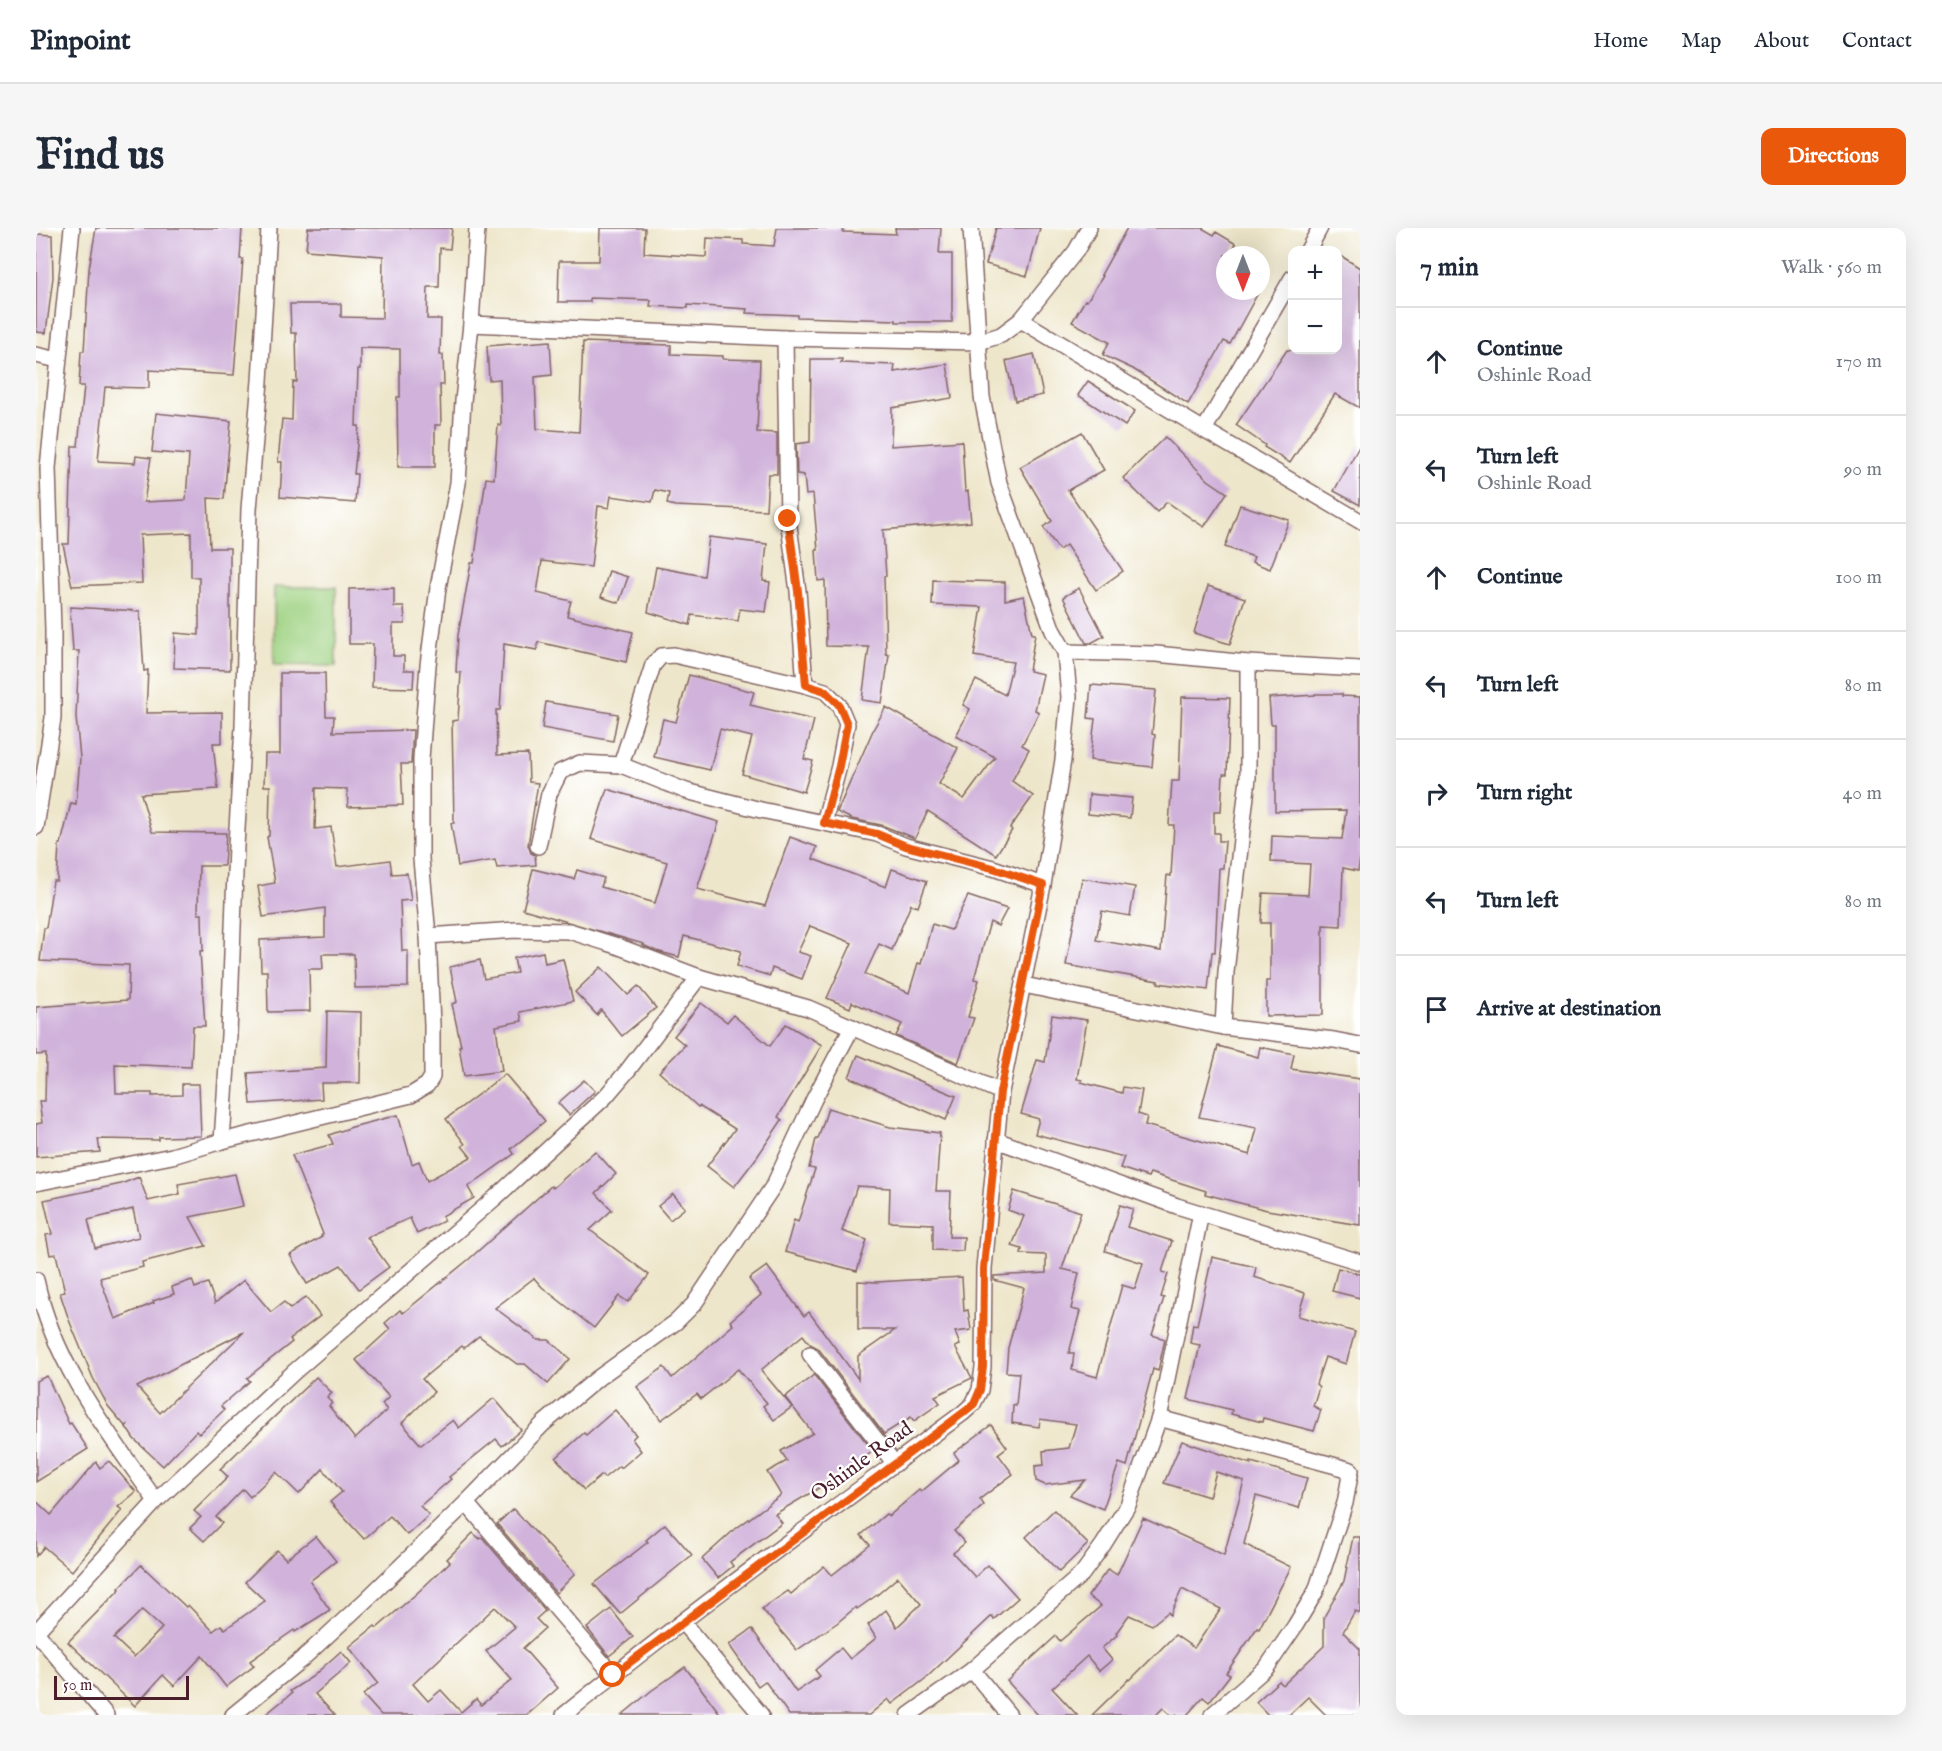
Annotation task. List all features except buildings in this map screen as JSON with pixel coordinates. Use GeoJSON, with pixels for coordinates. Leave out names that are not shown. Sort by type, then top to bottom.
{"type":"FeatureCollection","features":[{"type":"Feature","properties":{"kind":"street"},"geometry":{"type":"LineString","coordinates":[[36,827],[52,718],[48,468],[72,228]]}},
{"type":"Feature","properties":{"kind":"street"},"geometry":{"type":"LineString","coordinates":[[222,1141],[230,1035],[249,509],[260,381],[269,228]]}},
{"type":"Feature","properties":{"kind":"street"},"geometry":{"type":"LineString","coordinates":[[36,1183],[172,1156],[222,1141],[411,1095],[427,1085],[432,1077],[428,936],[421,859],[421,759],[428,665],[438,588],[458,483],[477,228]]}},
{"type":"Feature","properties":{"kind":"street"},"geometry":{"type":"LineString","coordinates":[[971,228],[982,397],[999,483],[1053,631],[1065,652],[1156,654],[1248,663],[1360,669]]}},
{"type":"Feature","properties":{"kind":"street"},"geometry":{"type":"LineString","coordinates":[[471,324],[785,338],[979,342],[1001,335],[1021,320],[1076,251],[1089,228]]}},
{"type":"Feature","properties":{"kind":"street"},"geometry":{"type":"LineString","coordinates":[[1310,246],[1320,228]]}},
{"type":"Feature","properties":{"kind":"street"},"geometry":{"type":"LineString","coordinates":[[1204,430],[1288,287]]}},
{"type":"Feature","properties":{"kind":"street"},"geometry":{"type":"LineString","coordinates":[[1021,320],[1360,521]]}},
{"type":"Feature","properties":{"kind":"street"},"geometry":{"type":"LineString","coordinates":[[785,338],[788,519],[798,591],[806,685]]}},
{"type":"Feature","properties":{"kind":"street"},"geometry":{"type":"LineString","coordinates":[[36,355],[58,360]]}},
{"type":"Feature","properties":{"kind":"street","name":"Oshinle Road"},"geometry":{"type":"LineString","coordinates":[[564,1715],[613,1675],[974,1404],[980,1390],[983,1367],[984,1268],[1000,1092],[1043,885],[1063,760],[1069,697],[1065,652]]}},
{"type":"Feature","properties":{"kind":"street"},"geometry":{"type":"LineString","coordinates":[[621,765],[653,665],[661,656],[674,655],[806,685],[825,691],[839,705],[847,724],[824,823]]}},
{"type":"Feature","properties":{"kind":"street"},"geometry":{"type":"LineString","coordinates":[[1223,1028],[1226,972],[1248,777],[1248,663]]}},
{"type":"Feature","properties":{"kind":"street"},"geometry":{"type":"LineString","coordinates":[[538,846],[549,794],[560,772],[580,763],[621,765],[686,791],[761,810],[877,834],[906,846],[993,868],[1043,885]]}},
{"type":"Feature","properties":{"kind":"street"},"geometry":{"type":"LineString","coordinates":[[428,936],[516,930],[569,931],[617,946],[699,977],[808,1008],[1000,1092]]}},
{"type":"Feature","properties":{"kind":"street"},"geometry":{"type":"LineString","coordinates":[[106,1715],[36,1632],[156,1501],[294,1372],[496,1197],[606,1096],[699,977]]}},
{"type":"Feature","properties":{"kind":"street"},"geometry":{"type":"LineString","coordinates":[[1024,984],[1223,1028],[1360,1045]]}},
{"type":"Feature","properties":{"kind":"street"},"geometry":{"type":"LineString","coordinates":[[233,1715],[302,1659],[466,1503],[543,1424],[598,1378],[676,1322],[694,1304],[774,1185],[814,1099],[852,1027]]}},
{"type":"Feature","properties":{"kind":"street"},"geometry":{"type":"LineString","coordinates":[[996,1140],[1201,1213],[1360,1262]]}},
{"type":"Feature","properties":{"kind":"street"},"geometry":{"type":"LineString","coordinates":[[909,1715],[972,1670],[1082,1574],[1128,1505],[1159,1418],[1201,1213]]}},
{"type":"Feature","properties":{"kind":"street"},"geometry":{"type":"LineString","coordinates":[[36,1280],[40,1300],[61,1356],[87,1402],[156,1501]]}},
{"type":"Feature","properties":{"kind":"street"},"geometry":{"type":"LineString","coordinates":[[810,1354],[895,1464]]}},
{"type":"Feature","properties":{"kind":"street"},"geometry":{"type":"LineString","coordinates":[[1159,1418],[1356,1471],[1316,1591],[1267,1667],[1212,1715]]}},
{"type":"Feature","properties":{"kind":"street"},"geometry":{"type":"LineString","coordinates":[[466,1503],[613,1675]]}},
{"type":"Feature","properties":{"kind":"street"},"geometry":{"type":"LineString","coordinates":[[683,1623],[760,1715]]}},
{"type":"Feature","properties":{"kind":"street"},"geometry":{"type":"LineString","coordinates":[[972,1670],[1009,1715]]}},
{"type":"Feature","properties":{"kind":"green space"},"geometry":{"type":"Polygon","coordinates":[[[274,587],[336,587],[336,666],[274,665],[274,587]]]}},
{"type":"Feature","properties":{"kind":"route"},"geometry":{"type":"LineString","coordinates":[[613,1675],[963,1413],[974,1404],[980,1390],[983,1367],[984,1268],[1000,1092],[1043,885],[993,868],[906,846],[877,834],[824,823],[847,724],[839,705],[825,691],[806,685],[798,591],[788,519]]}}]}
